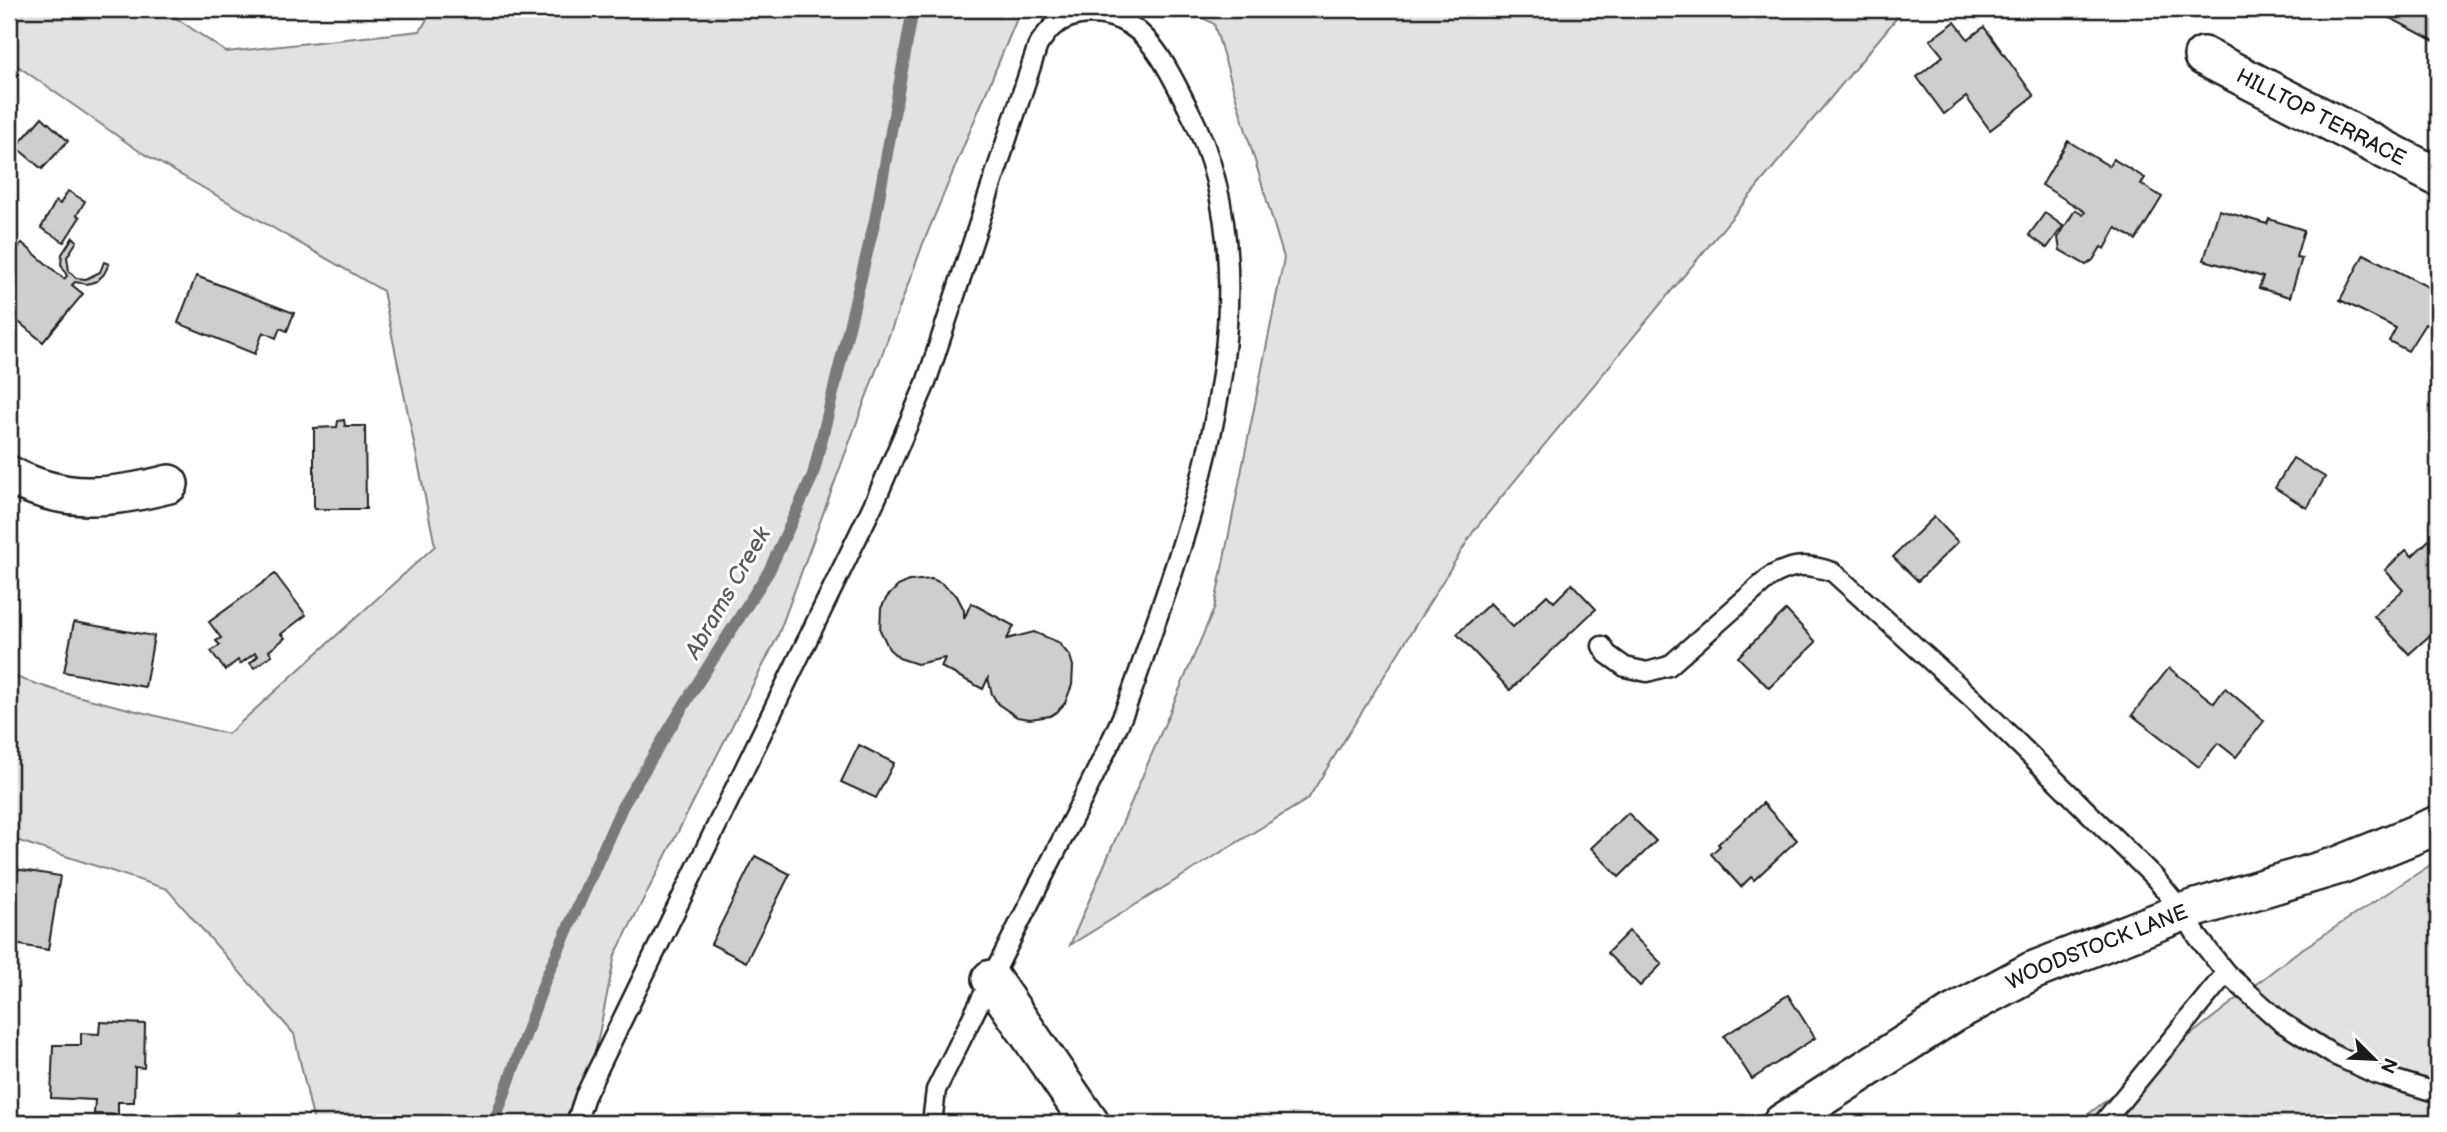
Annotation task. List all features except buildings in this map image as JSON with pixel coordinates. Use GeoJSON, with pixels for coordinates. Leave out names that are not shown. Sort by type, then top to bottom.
{"type":"FeatureCollection","features":[{"type":"Feature","properties":{"kind":"street","name":"HILLTOP TERRACE"},"geometry":{"type":"LineString","coordinates":[[2203,56],[2438,177]]}},
{"type":"Feature","properties":{"kind":"street"},"geometry":{"type":"LineString","coordinates":[[9,475],[28,485],[61,494],[94,498],[128,495],[169,484]]}},
{"type":"Feature","properties":{"kind":"street","name":"WOODSTOCK LANE"},"geometry":{"type":"LineString","coordinates":[[1782,1123],[1952,1014],[2020,977],[2183,912],[2340,864],[2438,825]]}},
{"type":"Feature","properties":{"kind":"street"},"geometry":{"type":"LineString","coordinates":[[991,979],[1090,1123]]}},
{"type":"Feature","properties":{"kind":"lane"},"geometry":{"type":"LineString","coordinates":[[576,1123],[585,1096],[887,474],[926,383],[1038,45],[1053,26],[1069,17],[1093,13],[1121,20],[1144,36],[1169,70],[1198,127],[1219,187],[1228,238],[1229,316],[1214,425],[1188,528],[1123,715],[936,1090],[932,1123]]}},
{"type":"Feature","properties":{"kind":"lane"},"geometry":{"type":"LineString","coordinates":[[1602,646],[1607,654],[1625,667],[1647,672],[1669,666],[1771,576],[1787,567],[1811,565],[1833,572],[1973,699],[2155,878],[2226,973],[2281,1022],[2332,1054],[2376,1074],[2438,1093]]}},
{"type":"Feature","properties":{"kind":"lane"},"geometry":{"type":"LineString","coordinates":[[2103,1123],[2226,973]]}},
{"type":"Feature","properties":{"kind":"shaded area"},"geometry":{"type":"Polygon","coordinates":[[[9,9],[163,9],[226,52],[420,31],[433,9],[1021,9],[924,241],[777,638],[615,955],[581,1123],[314,1123],[294,1034],[167,889],[10,838],[9,840],[9,675],[61,692],[228,734],[435,546],[383,291],[139,151],[9,60],[9,9]]]}},
{"type":"Feature","properties":{"kind":"shaded area"},"geometry":{"type":"Polygon","coordinates":[[[1187,9],[1904,9],[1475,529],[1308,799],[1070,945],[1214,609],[1284,258],[1214,24],[1187,9]]]}},
{"type":"Feature","properties":{"kind":"shaded area"},"geometry":{"type":"Polygon","coordinates":[[[2438,860],[2437,1123],[2077,1123],[2296,953],[2438,860]]]}},
{"type":"Feature","properties":{"kind":"waterway","name":"Abrams Creek"},"geometry":{"type":"LineString","coordinates":[[494,1123],[545,980],[622,807],[769,571],[813,475],[875,220],[913,9]]}}]}
